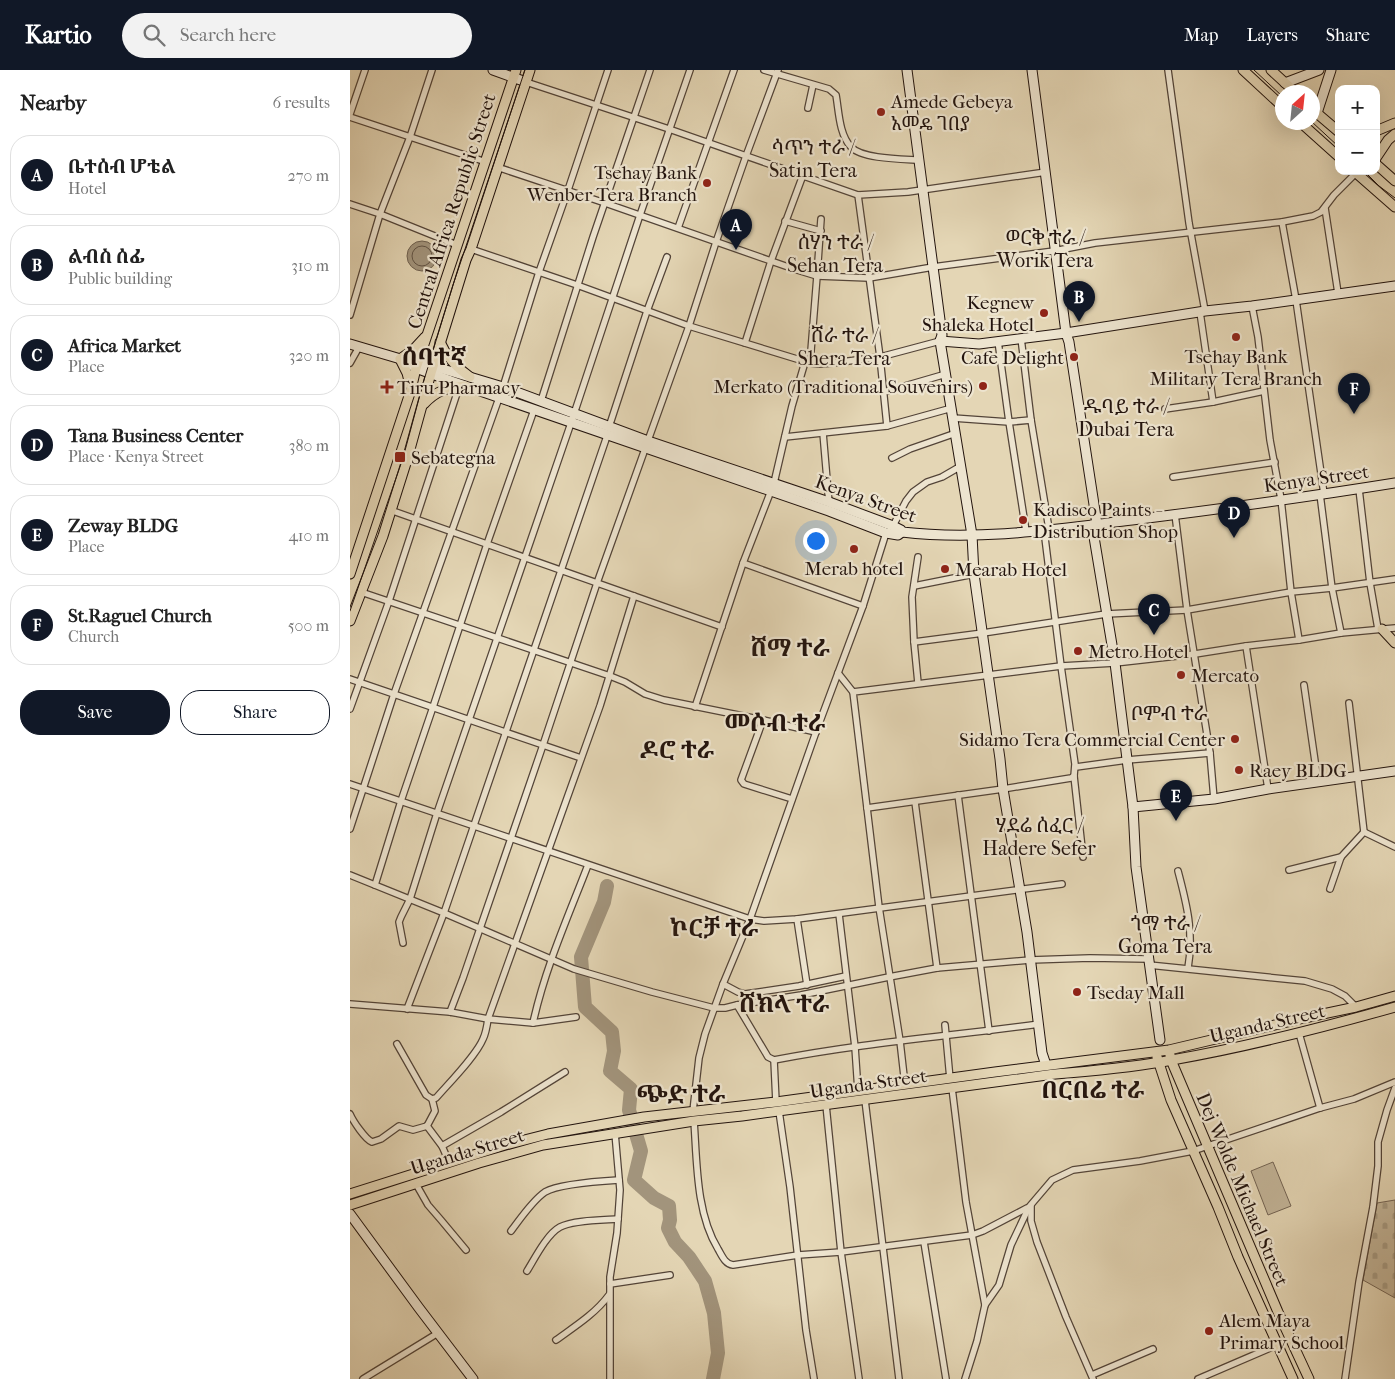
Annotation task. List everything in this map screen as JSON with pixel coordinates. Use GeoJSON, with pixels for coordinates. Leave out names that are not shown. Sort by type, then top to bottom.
{"type":"FeatureCollection","features":[{"type":"Feature","properties":{"kind":"main road","name":"Central Africa Republic Street"},"geometry":{"type":"LineString","coordinates":[[350,621],[374,560],[407,460],[440,342],[530,70]]}},
{"type":"Feature","properties":{"kind":"main road"},"geometry":{"type":"LineString","coordinates":[[1243,70],[1275,100]]}},
{"type":"Feature","properties":{"kind":"main road"},"geometry":{"type":"LineString","coordinates":[[1271,70],[1287,85]]}},
{"type":"Feature","properties":{"kind":"main road","name":"Central Africa Republic Street"},"geometry":{"type":"LineString","coordinates":[[350,574],[514,73]]}},
{"type":"Feature","properties":{"kind":"main road"},"geometry":{"type":"LineString","coordinates":[[1320,115],[1337,130]]}},
{"type":"Feature","properties":{"kind":"main road"},"geometry":{"type":"LineString","coordinates":[[1378,130],[1395,123]]}},
{"type":"Feature","properties":{"kind":"main road"},"geometry":{"type":"LineString","coordinates":[[1309,130],[1335,153]]}},
{"type":"Feature","properties":{"kind":"main road"},"geometry":{"type":"LineString","coordinates":[[1380,152],[1388,140],[1395,134]]}},
{"type":"Feature","properties":{"kind":"main road"},"geometry":{"type":"LineString","coordinates":[[1380,168],[1395,181]]}},
{"type":"Feature","properties":{"kind":"main road"},"geometry":{"type":"LineString","coordinates":[[1358,175],[1395,207]]}},
{"type":"Feature","properties":{"kind":"main road"},"geometry":{"type":"LineString","coordinates":[[411,390],[402,359],[428,333]]}},
{"type":"Feature","properties":{"kind":"main road"},"geometry":{"type":"LineString","coordinates":[[440,342],[448,355],[470,377]]}},
{"type":"Feature","properties":{"kind":"main road"},"geometry":{"type":"LineString","coordinates":[[422,406],[432,395],[440,391],[462,386]]}},
{"type":"Feature","properties":{"kind":"main road"},"geometry":{"type":"LineString","coordinates":[[1380,629],[1395,643]]}},
{"type":"Feature","properties":{"kind":"main road","name":"Uganda Street"},"geometry":{"type":"LineString","coordinates":[[350,1205],[515,1152],[551,1143],[694,1121],[865,1100],[951,1083],[1169,1050],[1356,1007],[1395,996]]}},
{"type":"Feature","properties":{"kind":"main road","name":"Uganda Street"},"geometry":{"type":"LineString","coordinates":[[1046,1070],[1086,1072],[1171,1060],[1299,1033],[1395,1007]]}},
{"type":"Feature","properties":{"kind":"main road","name":"Dej Wolde Michael Street"},"geometry":{"type":"LineString","coordinates":[[1169,1050],[1171,1060],[1252,1253],[1309,1379]]}},
{"type":"Feature","properties":{"kind":"main road","name":"Dej Wolde Michael Street"},"geometry":{"type":"LineString","coordinates":[[1156,1052],[1171,1100],[1192,1151],[1293,1379]]}},
{"type":"Feature","properties":{"kind":"main road","name":"Uganda Street"},"geometry":{"type":"LineString","coordinates":[[350,1194],[505,1145],[548,1134],[693,1111],[905,1085],[951,1083]]}},
{"type":"Feature","properties":{"kind":"main road"},"geometry":{"type":"LineString","coordinates":[[1238,1256],[1252,1253]]}},
{"type":"Feature","properties":{"kind":"street"},"geometry":{"type":"LineString","coordinates":[[365,70],[350,115],[486,162]]}},
{"type":"Feature","properties":{"kind":"street"},"geometry":{"type":"LineString","coordinates":[[350,315],[380,214],[410,137],[432,70]]}},
{"type":"Feature","properties":{"kind":"street"},"geometry":{"type":"LineString","coordinates":[[492,70],[514,73],[526,82],[669,129],[858,195],[908,192],[1046,172]]}},
{"type":"Feature","properties":{"kind":"street"},"geometry":{"type":"LineString","coordinates":[[503,387],[539,272],[608,70]]}},
{"type":"Feature","properties":{"kind":"street"},"geometry":{"type":"LineString","coordinates":[[541,401],[577,285],[650,70]]}},
{"type":"Feature","properties":{"kind":"street"},"geometry":{"type":"LineString","coordinates":[[403,943],[399,922],[410,899],[437,813],[690,70]]}},
{"type":"Feature","properties":{"kind":"street"},"geometry":{"type":"LineString","coordinates":[[678,228],[734,70]]}},
{"type":"Feature","properties":{"kind":"street"},"geometry":{"type":"LineString","coordinates":[[764,70],[777,72],[829,89],[836,95],[844,136],[854,150],[879,157],[919,160]]}},
{"type":"Feature","properties":{"kind":"street"},"geometry":{"type":"LineString","coordinates":[[907,70],[942,334],[940,341],[972,535],[974,574],[1003,790],[1046,1070]]}},
{"type":"Feature","properties":{"kind":"street","name":"Dej Wolde Michael Street"},"geometry":{"type":"LineString","coordinates":[[1032,70],[1046,172],[1054,251],[1069,342],[1106,614],[1115,663],[1133,807],[1136,867],[1160,1040],[1156,1052]]}},
{"type":"Feature","properties":{"kind":"street"},"geometry":{"type":"LineString","coordinates":[[1168,70],[1203,312],[1213,402]]}},
{"type":"Feature","properties":{"kind":"street"},"geometry":{"type":"LineString","coordinates":[[1285,83],[1319,70]]}},
{"type":"Feature","properties":{"kind":"street"},"geometry":{"type":"LineString","coordinates":[[1320,98],[1331,70]]}},
{"type":"Feature","properties":{"kind":"street"},"geometry":{"type":"LineString","coordinates":[[450,1012],[597,583],[777,72]]}},
{"type":"Feature","properties":{"kind":"street"},"geometry":{"type":"LineString","coordinates":[[808,108],[813,85]]}},
{"type":"Feature","properties":{"kind":"street"},"geometry":{"type":"LineString","coordinates":[[498,167],[817,276],[869,278],[933,267],[1054,251],[1095,243],[1282,222],[1312,216],[1325,208],[1352,175]]}},
{"type":"Feature","properties":{"kind":"street"},"geometry":{"type":"LineString","coordinates":[[745,343],[771,261],[803,175]]}},
{"type":"Feature","properties":{"kind":"street"},"geometry":{"type":"LineString","coordinates":[[858,195],[880,357],[887,426]]}},
{"type":"Feature","properties":{"kind":"street"},"geometry":{"type":"LineString","coordinates":[[350,204],[458,245]]}},
{"type":"Feature","properties":{"kind":"street"},"geometry":{"type":"LineString","coordinates":[[1325,208],[1338,293]]}},
{"type":"Feature","properties":{"kind":"street"},"geometry":{"type":"LineString","coordinates":[[696,707],[743,563],[772,487],[792,406],[808,362],[821,219]]}},
{"type":"Feature","properties":{"kind":"street"},"geometry":{"type":"LineString","coordinates":[[785,221],[821,231]]}},
{"type":"Feature","properties":{"kind":"street"},"geometry":{"type":"LineString","coordinates":[[1282,222],[1296,300],[1322,494],[1332,588],[1341,633]]}},
{"type":"Feature","properties":{"kind":"street"},"geometry":{"type":"LineString","coordinates":[[471,249],[689,326],[818,364],[880,357],[940,341],[979,344],[1395,286]]}},
{"type":"Feature","properties":{"kind":"street"},"geometry":{"type":"LineString","coordinates":[[407,1009],[444,913],[562,570],[647,311],[667,257]]}},
{"type":"Feature","properties":{"kind":"street"},"geometry":{"type":"LineString","coordinates":[[1252,306],[1258,337],[1270,440],[1281,500],[1291,592],[1299,640]]}},
{"type":"Feature","properties":{"kind":"street"},"geometry":{"type":"LineString","coordinates":[[1020,338],[1047,530],[1061,666],[1076,767],[1074,776],[1083,857]]}},
{"type":"Feature","properties":{"kind":"street"},"geometry":{"type":"LineString","coordinates":[[998,341],[1026,531]]}},
{"type":"Feature","properties":{"kind":"street"},"geometry":{"type":"LineString","coordinates":[[350,344],[432,370],[470,377],[503,387],[574,413],[608,431]]}},
{"type":"Feature","properties":{"kind":"street"},"geometry":{"type":"LineString","coordinates":[[350,363],[360,346]]}},
{"type":"Feature","properties":{"kind":"street"},"geometry":{"type":"LineString","coordinates":[[432,370],[462,386],[571,423],[608,431],[829,507],[886,533],[898,535],[902,532]]}},
{"type":"Feature","properties":{"kind":"street"},"geometry":{"type":"LineString","coordinates":[[884,392],[946,374]]}},
{"type":"Feature","properties":{"kind":"street"},"geometry":{"type":"LineString","coordinates":[[350,709],[389,602],[462,386]]}},
{"type":"Feature","properties":{"kind":"street"},"geometry":{"type":"LineString","coordinates":[[1165,409],[1213,402],[1264,391]]}},
{"type":"Feature","properties":{"kind":"street"},"geometry":{"type":"LineString","coordinates":[[350,829],[394,694],[499,398]]}},
{"type":"Feature","properties":{"kind":"street"},"geometry":{"type":"LineString","coordinates":[[785,437],[887,426],[952,408]]}},
{"type":"Feature","properties":{"kind":"street"},"geometry":{"type":"LineString","coordinates":[[375,885],[401,801],[487,544],[534,410]]}},
{"type":"Feature","properties":{"kind":"street"},"geometry":{"type":"LineString","coordinates":[[953,418],[1009,422],[1031,420]]}},
{"type":"Feature","properties":{"kind":"street"},"geometry":{"type":"LineString","coordinates":[[823,433],[829,507]]}},
{"type":"Feature","properties":{"kind":"street"},"geometry":{"type":"LineString","coordinates":[[892,458],[910,449],[956,433]]}},
{"type":"Feature","properties":{"kind":"street"},"geometry":{"type":"LineString","coordinates":[[1173,477],[1275,462]]}},
{"type":"Feature","properties":{"kind":"street"},"geometry":{"type":"LineString","coordinates":[[893,526],[913,492],[927,482],[942,477],[961,466]]}},
{"type":"Feature","properties":{"kind":"street","name":"Kenya Street"},"geometry":{"type":"LineString","coordinates":[[829,507],[893,526],[902,532],[972,535],[1047,530],[1281,500],[1395,483]]}},
{"type":"Feature","properties":{"kind":"street"},"geometry":{"type":"LineString","coordinates":[[1360,489],[1370,583],[1380,629]]}},
{"type":"Feature","properties":{"kind":"street"},"geometry":{"type":"LineString","coordinates":[[390,510],[722,626]]}},
{"type":"Feature","properties":{"kind":"street"},"geometry":{"type":"LineString","coordinates":[[1175,514],[1187,610],[1210,753],[1214,798]]}},
{"type":"Feature","properties":{"kind":"street"},"geometry":{"type":"LineString","coordinates":[[886,533],[863,606],[750,919],[705,1034],[699,1058],[693,1111],[700,1189],[707,1228],[723,1259],[733,1265],[798,1255],[842,1252],[924,1242],[972,1234],[983,1231],[1030,1206]]}},
{"type":"Feature","properties":{"kind":"street"},"geometry":{"type":"LineString","coordinates":[[918,557],[912,597],[918,683]]}},
{"type":"Feature","properties":{"kind":"street"},"geometry":{"type":"LineString","coordinates":[[743,563],[863,606]]}},
{"type":"Feature","properties":{"kind":"street"},"geometry":{"type":"LineString","coordinates":[[914,586],[974,574]]}},
{"type":"Feature","properties":{"kind":"street"},"geometry":{"type":"LineString","coordinates":[[914,642],[1106,614],[1187,610],[1291,592],[1370,583],[1395,578]]}},
{"type":"Feature","properties":{"kind":"street"},"geometry":{"type":"LineString","coordinates":[[361,592],[610,676],[625,682],[645,694],[664,700],[816,732]]}},
{"type":"Feature","properties":{"kind":"street"},"geometry":{"type":"LineString","coordinates":[[432,1100],[447,1086],[477,1050],[484,1037],[488,1019],[610,676],[634,596]]}},
{"type":"Feature","properties":{"kind":"street"},"geometry":{"type":"LineString","coordinates":[[853,692],[1061,666],[1115,663],[1195,654],[1341,633],[1395,628]]}},
{"type":"Feature","properties":{"kind":"street"},"geometry":{"type":"LineString","coordinates":[[1246,646],[1268,789]]}},
{"type":"Feature","properties":{"kind":"street"},"geometry":{"type":"LineString","coordinates":[[838,673],[853,692],[889,977],[900,1041],[905,1085]]}},
{"type":"Feature","properties":{"kind":"street"},"geometry":{"type":"LineString","coordinates":[[350,679],[581,758]]}},
{"type":"Feature","properties":{"kind":"street"},"geometry":{"type":"LineString","coordinates":[[1304,685],[1318,782]]}},
{"type":"Feature","properties":{"kind":"street"},"geometry":{"type":"LineString","coordinates":[[1330,889],[1341,857],[1364,832],[1349,703]]}},
{"type":"Feature","properties":{"kind":"street"},"geometry":{"type":"LineString","coordinates":[[763,720],[741,780],[744,784],[792,799]]}},
{"type":"Feature","properties":{"kind":"street"},"geometry":{"type":"LineString","coordinates":[[1076,767],[1127,760],[1210,753]]}},
{"type":"Feature","properties":{"kind":"street"},"geometry":{"type":"LineString","coordinates":[[1133,807],[1214,798],[1395,772]]}},
{"type":"Feature","properties":{"kind":"street"},"geometry":{"type":"LineString","coordinates":[[867,808],[1003,790],[1074,776]]}},
{"type":"Feature","properties":{"kind":"street"},"geometry":{"type":"LineString","coordinates":[[350,784],[750,919],[764,921],[839,914],[1062,884]]}},
{"type":"Feature","properties":{"kind":"street"},"geometry":{"type":"LineString","coordinates":[[958,796],[989,1031]]}},
{"type":"Feature","properties":{"kind":"street"},"geometry":{"type":"LineString","coordinates":[[915,802],[937,968]]}},
{"type":"Feature","properties":{"kind":"street"},"geometry":{"type":"LineString","coordinates":[[1364,832],[1395,847]]}},
{"type":"Feature","properties":{"kind":"street"},"geometry":{"type":"LineString","coordinates":[[1289,870],[1341,857]]}},
{"type":"Feature","properties":{"kind":"street"},"geometry":{"type":"LineString","coordinates":[[532,1023],[551,960],[588,865]]}},
{"type":"Feature","properties":{"kind":"street"},"geometry":{"type":"LineString","coordinates":[[1178,871],[1188,912],[1190,930],[1191,953],[1188,968]]}},
{"type":"Feature","properties":{"kind":"street"},"geometry":{"type":"LineString","coordinates":[[350,875],[587,974],[714,1008],[725,1008],[801,995],[937,968],[1030,960],[1090,958],[1149,962],[1305,981],[1332,989],[1345,996],[1356,1007]]}},
{"type":"Feature","properties":{"kind":"street"},"geometry":{"type":"LineString","coordinates":[[839,914],[855,1047],[858,1091]]}},
{"type":"Feature","properties":{"kind":"street"},"geometry":{"type":"LineString","coordinates":[[797,919],[806,985]]}},
{"type":"Feature","properties":{"kind":"street"},"geometry":{"type":"LineString","coordinates":[[723,984],[742,994],[806,985],[846,976]]}},
{"type":"Feature","properties":{"kind":"street"},"geometry":{"type":"LineString","coordinates":[[799,986],[801,995]]}},
{"type":"Feature","properties":{"kind":"street"},"geometry":{"type":"LineString","coordinates":[[742,994],[744,1004]]}},
{"type":"Feature","properties":{"kind":"street"},"geometry":{"type":"LineString","coordinates":[[350,1004],[450,1012],[488,1019],[532,1023],[576,1017]]}},
{"type":"Feature","properties":{"kind":"street"},"geometry":{"type":"LineString","coordinates":[[737,1005],[768,1057],[774,1060],[814,1052],[1039,1024]]}},
{"type":"Feature","properties":{"kind":"street"},"geometry":{"type":"LineString","coordinates":[[945,1025],[966,1202],[985,1304],[977,1341],[965,1379]]}},
{"type":"Feature","properties":{"kind":"street"},"geometry":{"type":"LineString","coordinates":[[1299,1033],[1320,1108]]}},
{"type":"Feature","properties":{"kind":"street"},"geometry":{"type":"LineString","coordinates":[[1160,1040],[1169,1050]]}},
{"type":"Feature","properties":{"kind":"street"},"geometry":{"type":"LineString","coordinates":[[350,1114],[352,1120],[366,1138],[372,1142],[381,1139],[399,1126],[411,1130],[427,1126],[435,1111],[432,1100],[426,1095],[397,1044]]}},
{"type":"Feature","properties":{"kind":"street"},"geometry":{"type":"LineString","coordinates":[[774,1060],[776,1102]]}},
{"type":"Feature","properties":{"kind":"street"},"geometry":{"type":"LineString","coordinates":[[442,1146],[565,1072]]}},
{"type":"Feature","properties":{"kind":"street"},"geometry":{"type":"LineString","coordinates":[[985,1304],[999,1285],[1011,1245],[1030,1206],[1052,1180],[1073,1170],[1091,1166],[1192,1151],[1320,1108],[1354,1099],[1395,1082]]}},
{"type":"Feature","properties":{"kind":"street"},"geometry":{"type":"LineString","coordinates":[[1345,1379],[1359,1282],[1373,1206],[1378,1166],[1378,1142],[1395,1088]]}},
{"type":"Feature","properties":{"kind":"street"},"geometry":{"type":"LineString","coordinates":[[865,1100],[900,1379]]}},
{"type":"Feature","properties":{"kind":"street"},"geometry":{"type":"LineString","coordinates":[[826,1105],[842,1252],[859,1379]]}},
{"type":"Feature","properties":{"kind":"street"},"geometry":{"type":"LineString","coordinates":[[778,1111],[814,1379]]}},
{"type":"Feature","properties":{"kind":"street"},"geometry":{"type":"LineString","coordinates":[[427,1126],[442,1146],[449,1162]]}},
{"type":"Feature","properties":{"kind":"street"},"geometry":{"type":"LineString","coordinates":[[610,1379],[610,1284],[618,1219],[620,1133]]}},
{"type":"Feature","properties":{"kind":"street"},"geometry":{"type":"LineString","coordinates":[[511,1231],[535,1202],[547,1191],[594,1181],[619,1180]]}},
{"type":"Feature","properties":{"kind":"street"},"geometry":{"type":"LineString","coordinates":[[416,1184],[428,1205],[466,1250]]}},
{"type":"Feature","properties":{"kind":"street"},"geometry":{"type":"LineString","coordinates":[[1030,1206],[1031,1221],[1037,1242],[1092,1377],[1152,1349]]}},
{"type":"Feature","properties":{"kind":"street"},"geometry":{"type":"LineString","coordinates":[[350,1214],[473,1379]]}},
{"type":"Feature","properties":{"kind":"street"},"geometry":{"type":"LineString","coordinates":[[527,1271],[548,1238],[559,1227],[618,1219]]}},
{"type":"Feature","properties":{"kind":"street"},"geometry":{"type":"LineString","coordinates":[[924,1242],[946,1379]]}},
{"type":"Feature","properties":{"kind":"street"},"geometry":{"type":"LineString","coordinates":[[610,1284],[670,1275]]}},
{"type":"Feature","properties":{"kind":"street"},"geometry":{"type":"LineString","coordinates":[[556,1340],[590,1315],[610,1294]]}},
{"type":"Feature","properties":{"kind":"street"},"geometry":{"type":"LineString","coordinates":[[363,1379],[438,1333]]}},
{"type":"Feature","properties":{"kind":"street"},"geometry":{"type":"LineString","coordinates":[[1198,1379],[1277,1345]]}},
{"type":"Feature","properties":{"kind":"green space"},"geometry":{"type":"Polygon","coordinates":[[[1273,1162],[1291,1206],[1268,1215],[1251,1171],[1273,1162]]]}},
{"type":"Feature","properties":{"kind":"green space"},"geometry":{"type":"Polygon","coordinates":[[[1395,1200],[1395,1298],[1363,1280],[1377,1203],[1395,1200]]]}},
{"type":"Feature","properties":{"kind":"water"},"geometry":{"type":"Polygon","coordinates":[[[422,241],[432,246],[437,256],[432,266],[422,271],[412,266],[407,256],[412,246],[422,241]]]}},
{"type":"Feature","properties":{"kind":"waterway"},"geometry":{"type":"LineString","coordinates":[[607,886],[604,902],[581,957],[585,1007],[612,1032],[614,1051],[610,1071],[631,1089],[629,1110],[641,1151],[634,1180],[654,1198],[669,1206],[670,1220],[668,1228],[675,1242],[689,1257],[705,1281],[714,1313],[718,1353],[713,1379]]}},
{"type":"Feature","properties":{"kind":"tram line"},"geometry":{"type":"LineString","coordinates":[[350,611],[403,458],[453,285],[525,70]]}},
{"type":"Feature","properties":{"kind":"tram line"},"geometry":{"type":"LineString","coordinates":[[1254,70],[1275,90]]}},
{"type":"Feature","properties":{"kind":"tram line"},"geometry":{"type":"LineString","coordinates":[[1320,129],[1335,143]]}},
{"type":"Feature","properties":{"kind":"tram line"},"geometry":{"type":"LineString","coordinates":[[1368,175],[1395,198]]}},
{"type":"Feature","properties":{"kind":"place","name":"Amede Gebeya አመዴ ገበያ"},"geometry":{"type":"Point","coordinates":[881,112]}},
{"type":"Feature","properties":{"kind":"place","name":"Tsehay Bank Wenber Tera Branch"},"geometry":{"type":"Point","coordinates":[707,183]}},
{"type":"Feature","properties":{"kind":"place","name":"ቤተሰብ ሆቴል"},"geometry":{"type":"Point","coordinates":[736,250]}},
{"type":"Feature","properties":{"kind":"place","name":"Kegnew Shaleka Hotel"},"geometry":{"type":"Point","coordinates":[1044,313]}},
{"type":"Feature","properties":{"kind":"place","name":"ልብስ ሰፊ"},"geometry":{"type":"Point","coordinates":[1079,322]}},
{"type":"Feature","properties":{"kind":"place","name":"Tsehay Bank Military Tera Branch"},"geometry":{"type":"Point","coordinates":[1236,337]}},
{"type":"Feature","properties":{"kind":"place","name":"Cafe Delight"},"geometry":{"type":"Point","coordinates":[1074,357]}},
{"type":"Feature","properties":{"kind":"place","name":"Merkato (Traditional Souvenirs)"},"geometry":{"type":"Point","coordinates":[983,386]}},
{"type":"Feature","properties":{"kind":"place","name":"Tiru Pharmacy"},"geometry":{"type":"Point","coordinates":[387,387]}},
{"type":"Feature","properties":{"kind":"place","name":"St.Raguel Church"},"geometry":{"type":"Point","coordinates":[1354,414]}},
{"type":"Feature","properties":{"kind":"place","name":"Sebategna"},"geometry":{"type":"Point","coordinates":[400,457]}},
{"type":"Feature","properties":{"kind":"place","name":"Kadisco Paints - Distribution Shop"},"geometry":{"type":"Point","coordinates":[1023,520]}},
{"type":"Feature","properties":{"kind":"place","name":"Tana Business Center"},"geometry":{"type":"Point","coordinates":[1234,538]}},
{"type":"Feature","properties":{"kind":"place","name":"Merab hotel"},"geometry":{"type":"Point","coordinates":[854,549]}},
{"type":"Feature","properties":{"kind":"place","name":"Mearab Hotel"},"geometry":{"type":"Point","coordinates":[945,569]}},
{"type":"Feature","properties":{"kind":"place","name":"Africa Market"},"geometry":{"type":"Point","coordinates":[1154,635]}},
{"type":"Feature","properties":{"kind":"place","name":"Metro Hotel"},"geometry":{"type":"Point","coordinates":[1078,651]}},
{"type":"Feature","properties":{"kind":"place","name":"Mercato"},"geometry":{"type":"Point","coordinates":[1181,675]}},
{"type":"Feature","properties":{"kind":"place","name":"Sidamo Tera Commercial Center"},"geometry":{"type":"Point","coordinates":[1235,739]}},
{"type":"Feature","properties":{"kind":"place","name":"Raey BLDG"},"geometry":{"type":"Point","coordinates":[1239,770]}},
{"type":"Feature","properties":{"kind":"place","name":"Zeway BLDG"},"geometry":{"type":"Point","coordinates":[1176,821]}},
{"type":"Feature","properties":{"kind":"place","name":"Tseday Mall"},"geometry":{"type":"Point","coordinates":[1077,992]}},
{"type":"Feature","properties":{"kind":"place","name":"Alem Maya Primary School"},"geometry":{"type":"Point","coordinates":[1209,1331]}},
{"type":"Feature","properties":{"kind":"district","name":"ሳጥን ተራ / Satin Tera"},"geometry":{"type":"Point","coordinates":[813,158]}},
{"type":"Feature","properties":{"kind":"district","name":"ወርቅ ተራ / Worik Tera"},"geometry":{"type":"Point","coordinates":[1045,248]}},
{"type":"Feature","properties":{"kind":"district","name":"ሰሃን ተራ / Sehan Tera"},"geometry":{"type":"Point","coordinates":[835,254]}},
{"type":"Feature","properties":{"kind":"district","name":"ሸራ ተራ / Shera Tera"},"geometry":{"type":"Point","coordinates":[844,346]}},
{"type":"Feature","properties":{"kind":"district","name":"ሰባተኛ"},"geometry":{"type":"Point","coordinates":[434,357]}},
{"type":"Feature","properties":{"kind":"district","name":"ዱባይ ተራ / Dubai Tera"},"geometry":{"type":"Point","coordinates":[1126,418]}},
{"type":"Feature","properties":{"kind":"district","name":"ሸማ ተራ"},"geometry":{"type":"Point","coordinates":[790,648]}},
{"type":"Feature","properties":{"kind":"district","name":"ቦምብ ተራ"},"geometry":{"type":"Point","coordinates":[1169,713]}},
{"type":"Feature","properties":{"kind":"district","name":"መሶብ ተራ"},"geometry":{"type":"Point","coordinates":[775,723]}},
{"type":"Feature","properties":{"kind":"district","name":"ዶሮ ተራ"},"geometry":{"type":"Point","coordinates":[677,750]}},
{"type":"Feature","properties":{"kind":"district","name":"ሃደሬ ሰፈር / Hadere Sefer"},"geometry":{"type":"Point","coordinates":[1039,836]}},
{"type":"Feature","properties":{"kind":"district","name":"ኮርቻ ተራ"},"geometry":{"type":"Point","coordinates":[714,928]}},
{"type":"Feature","properties":{"kind":"district","name":"ጎማ ተራ / Goma Tera"},"geometry":{"type":"Point","coordinates":[1165,934]}},
{"type":"Feature","properties":{"kind":"district","name":"ሸክላ ተራ"},"geometry":{"type":"Point","coordinates":[784,1004]}},
{"type":"Feature","properties":{"kind":"district","name":"በርበሬ ተራ"},"geometry":{"type":"Point","coordinates":[1093,1090]}},
{"type":"Feature","properties":{"kind":"district","name":"ጭድ ተራ"},"geometry":{"type":"Point","coordinates":[681,1094]}}]}
